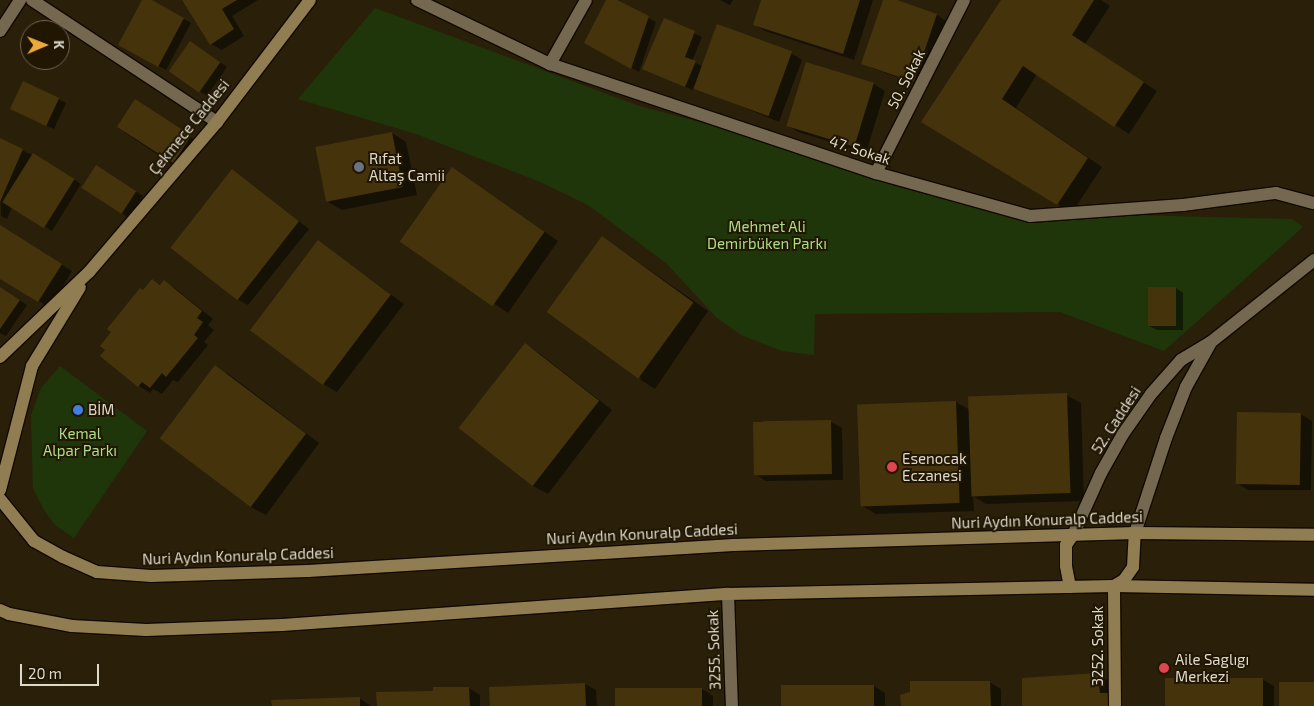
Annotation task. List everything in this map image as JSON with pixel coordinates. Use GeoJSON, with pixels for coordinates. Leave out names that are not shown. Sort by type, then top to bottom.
{"type":"FeatureCollection","features":[{"type":"Feature","properties":{"kind":"street"},"geometry":{"type":"LineString","coordinates":[[0,32],[20,0]]}},
{"type":"Feature","properties":{"kind":"street","name":"Çekmece Caddesi"},"geometry":{"type":"LineString","coordinates":[[0,357],[89,272],[217,122],[310,0]]}},
{"type":"Feature","properties":{"kind":"street","name":"47. Sokak"},"geometry":{"type":"LineString","coordinates":[[417,0],[550,64],[876,172],[1030,216],[1183,205],[1276,193],[1314,203]]}},
{"type":"Feature","properties":{"kind":"street"},"geometry":{"type":"LineString","coordinates":[[550,64],[586,0]]}},
{"type":"Feature","properties":{"kind":"street","name":"50. Sokak"},"geometry":{"type":"LineString","coordinates":[[876,172],[964,0]]}},
{"type":"Feature","properties":{"kind":"street"},"geometry":{"type":"LineString","coordinates":[[35,1],[217,122]]}},
{"type":"Feature","properties":{"kind":"street","name":"52. Caddesi"},"geometry":{"type":"LineString","coordinates":[[1074,535],[1101,474],[1123,434],[1151,394],[1181,360],[1211,342],[1314,260]]}},
{"type":"Feature","properties":{"kind":"street","name":"Çekmece Caddesi"},"geometry":{"type":"LineString","coordinates":[[0,490],[32,366],[89,272]]}},
{"type":"Feature","properties":{"kind":"street","name":"52. Caddesi"},"geometry":{"type":"LineString","coordinates":[[1135,533],[1166,438],[1186,387],[1211,342]]}},
{"type":"Feature","properties":{"kind":"street","name":"Nuri Aydın Konuralp Caddesi"},"geometry":{"type":"LineString","coordinates":[[0,499],[34,541],[97,572],[131,575],[308,571],[733,545],[1135,533],[1314,535]]}},
{"type":"Feature","properties":{"kind":"street"},"geometry":{"type":"LineString","coordinates":[[1114,586],[1124,580],[1133,567],[1135,533]]}},
{"type":"Feature","properties":{"kind":"street"},"geometry":{"type":"LineString","coordinates":[[1070,587],[1066,566],[1066,546],[1074,535]]}},
{"type":"Feature","properties":{"kind":"street"},"geometry":{"type":"LineString","coordinates":[[0,610],[10,614],[72,626],[146,630],[282,625],[728,594],[1114,586],[1314,590]]}},
{"type":"Feature","properties":{"kind":"street","name":"3252. Sokak"},"geometry":{"type":"LineString","coordinates":[[1114,586],[1114,706]]}},
{"type":"Feature","properties":{"kind":"street","name":"3255. Sokak"},"geometry":{"type":"LineString","coordinates":[[728,594],[732,706]]}},
{"type":"Feature","properties":{"kind":"green space","name":"Mehmet Ali Demirbüken Parkı"},"geometry":{"type":"Polygon","coordinates":[[[375,8],[639,106],[1044,213],[1292,219],[1303,227],[1164,351],[1060,312],[815,314],[814,355],[782,351],[741,335],[717,318],[666,263],[588,205],[538,181],[416,134],[298,99],[375,8]]]}},
{"type":"Feature","properties":{"kind":"green space","name":"Kemal Alpar Parkı"},"geometry":{"type":"Polygon","coordinates":[[[60,366],[147,431],[74,538],[56,526],[44,510],[33,488],[31,415],[41,388],[60,366]]]}},
{"type":"Feature","properties":{"kind":"building"},"geometry":{"type":"Polygon","coordinates":[[[142,0],[152,0],[184,18],[158,67],[118,45],[142,0]]]}},
{"type":"Feature","properties":{"kind":"building"},"geometry":{"type":"Polygon","coordinates":[[[182,0],[237,0],[222,9],[234,29],[210,45],[182,0]]]}},
{"type":"Feature","properties":{"kind":"building"},"geometry":{"type":"Polygon","coordinates":[[[606,0],[617,0],[649,16],[631,69],[584,43],[606,0]]]}},
{"type":"Feature","properties":{"kind":"building"},"geometry":{"type":"Polygon","coordinates":[[[761,0],[860,0],[843,54],[753,25],[761,0]]]}},
{"type":"Feature","properties":{"kind":"building"},"geometry":{"type":"Polygon","coordinates":[[[883,0],[897,0],[937,14],[914,82],[861,64],[883,0]]]}},
{"type":"Feature","properties":{"kind":"building"},"geometry":{"type":"Polygon","coordinates":[[[1001,0],[1094,0],[1072,35],[1144,82],[1114,127],[1023,66],[1002,99],[1088,158],[1057,205],[921,122],[1001,0]]]}},
{"type":"Feature","properties":{"kind":"building"},"geometry":{"type":"Polygon","coordinates":[[[664,18],[695,31],[685,57],[696,61],[685,87],[642,69],[664,18]]]}},
{"type":"Feature","properties":{"kind":"building"},"geometry":{"type":"Polygon","coordinates":[[[717,24],[792,51],[769,116],[693,89],[717,24]]]}},
{"type":"Feature","properties":{"kind":"building"},"geometry":{"type":"Polygon","coordinates":[[[190,41],[220,62],[199,93],[169,71],[190,41]]]}},
{"type":"Feature","properties":{"kind":"building"},"geometry":{"type":"Polygon","coordinates":[[[806,62],[874,83],[854,147],[786,126],[806,62]]]}},
{"type":"Feature","properties":{"kind":"building"},"geometry":{"type":"Polygon","coordinates":[[[23,81],[59,98],[46,126],[10,109],[23,81]]]}},
{"type":"Feature","properties":{"kind":"building"},"geometry":{"type":"Polygon","coordinates":[[[135,99],[191,135],[173,163],[117,127],[135,99]]]}},
{"type":"Feature","properties":{"kind":"building","name":"Rıfat Altaş Camii"},"geometry":{"type":"Polygon","coordinates":[[[392,132],[403,187],[326,202],[315,147],[392,132]]]}},
{"type":"Feature","properties":{"kind":"building"},"geometry":{"type":"Polygon","coordinates":[[[0,138],[23,149],[0,202],[0,138]]]}},
{"type":"Feature","properties":{"kind":"building"},"geometry":{"type":"Polygon","coordinates":[[[33,153],[75,179],[44,228],[2,202],[33,153]]]}},
{"type":"Feature","properties":{"kind":"building"},"geometry":{"type":"Polygon","coordinates":[[[96,165],[136,191],[122,214],[81,188],[96,165]]]}},
{"type":"Feature","properties":{"kind":"building"},"geometry":{"type":"Polygon","coordinates":[[[452,167],[545,232],[492,306],[400,242],[452,167]]]}},
{"type":"Feature","properties":{"kind":"building"},"geometry":{"type":"Polygon","coordinates":[[[232,169],[299,221],[237,300],[170,248],[232,169]]]}},
{"type":"Feature","properties":{"kind":"building"},"geometry":{"type":"Polygon","coordinates":[[[0,225],[62,264],[38,302],[0,279],[0,225]]]}},
{"type":"Feature","properties":{"kind":"building"},"geometry":{"type":"Polygon","coordinates":[[[602,236],[693,302],[638,378],[547,312],[602,236]]]}},
{"type":"Feature","properties":{"kind":"building"},"geometry":{"type":"Polygon","coordinates":[[[318,240],[391,295],[323,385],[250,330],[318,240]]]}},
{"type":"Feature","properties":{"kind":"building"},"geometry":{"type":"Polygon","coordinates":[[[152,279],[160,285],[164,280],[202,311],[197,318],[203,322],[194,335],[198,338],[166,377],[162,373],[150,388],[142,382],[138,387],[100,356],[105,350],[100,346],[111,332],[107,329],[140,288],[143,290],[152,279]]]}},
{"type":"Feature","properties":{"kind":"building"},"geometry":{"type":"Polygon","coordinates":[[[0,287],[20,300],[0,329],[0,287]]]}},
{"type":"Feature","properties":{"kind":"building"},"geometry":{"type":"Polygon","coordinates":[[[1148,287],[1176,287],[1176,326],[1148,326],[1148,287]]]}},
{"type":"Feature","properties":{"kind":"building"},"geometry":{"type":"Polygon","coordinates":[[[525,343],[599,401],[533,486],[459,428],[525,343]]]}},
{"type":"Feature","properties":{"kind":"building"},"geometry":{"type":"Polygon","coordinates":[[[215,365],[306,434],[251,507],[160,438],[215,365]]]}},
{"type":"Feature","properties":{"kind":"building"},"geometry":{"type":"Polygon","coordinates":[[[1067,393],[1070,493],[972,496],[968,396],[1067,393]]]}},
{"type":"Feature","properties":{"kind":"building"},"geometry":{"type":"Polygon","coordinates":[[[956,401],[960,503],[861,506],[857,404],[956,401]]]}},
{"type":"Feature","properties":{"kind":"building"},"geometry":{"type":"Polygon","coordinates":[[[1237,412],[1301,413],[1300,485],[1236,484],[1237,412]]]}},
{"type":"Feature","properties":{"kind":"building"},"geometry":{"type":"Polygon","coordinates":[[[831,420],[832,474],[754,475],[753,421],[831,420]]]}},
{"type":"Feature","properties":{"kind":"building"},"geometry":{"type":"Polygon","coordinates":[[[1098,673],[1100,693],[1111,693],[1112,706],[1022,706],[1022,678],[1098,673]]]}},
{"type":"Feature","properties":{"kind":"building"},"geometry":{"type":"Polygon","coordinates":[[[1165,678],[1263,678],[1263,706],[1165,706],[1165,678]]]}},
{"type":"Feature","properties":{"kind":"building"},"geometry":{"type":"Polygon","coordinates":[[[910,681],[990,681],[991,706],[901,706],[900,695],[910,692],[910,681]]]}},
{"type":"Feature","properties":{"kind":"building"},"geometry":{"type":"Polygon","coordinates":[[[1279,682],[1314,682],[1314,706],[1279,706],[1279,682]]]}},
{"type":"Feature","properties":{"kind":"building"},"geometry":{"type":"Polygon","coordinates":[[[585,683],[586,706],[490,706],[489,687],[585,683]]]}},
{"type":"Feature","properties":{"kind":"building"},"geometry":{"type":"Polygon","coordinates":[[[781,685],[874,685],[874,706],[781,706],[781,685]]]}},
{"type":"Feature","properties":{"kind":"building"},"geometry":{"type":"Polygon","coordinates":[[[433,687],[469,687],[470,706],[377,706],[376,692],[433,691],[433,687]]]}},
{"type":"Feature","properties":{"kind":"building"},"geometry":{"type":"Polygon","coordinates":[[[615,688],[702,688],[702,706],[615,706],[615,688]]]}},
{"type":"Feature","properties":{"kind":"building"},"geometry":{"type":"Polygon","coordinates":[[[360,697],[360,706],[272,706],[271,700],[360,697]]]}},
{"type":"Feature","properties":{"kind":"place","name":"Rıfat Altaş Camii"},"geometry":{"type":"Point","coordinates":[359,167]}},
{"type":"Feature","properties":{"kind":"place","name":"BİM"},"geometry":{"type":"Point","coordinates":[78,410]}},
{"type":"Feature","properties":{"kind":"place","name":"Esenocak Eczanesi"},"geometry":{"type":"Point","coordinates":[892,467]}},
{"type":"Feature","properties":{"kind":"place","name":"Aile Saglıgı Merkezi"},"geometry":{"type":"Point","coordinates":[1164,668]}}]}
